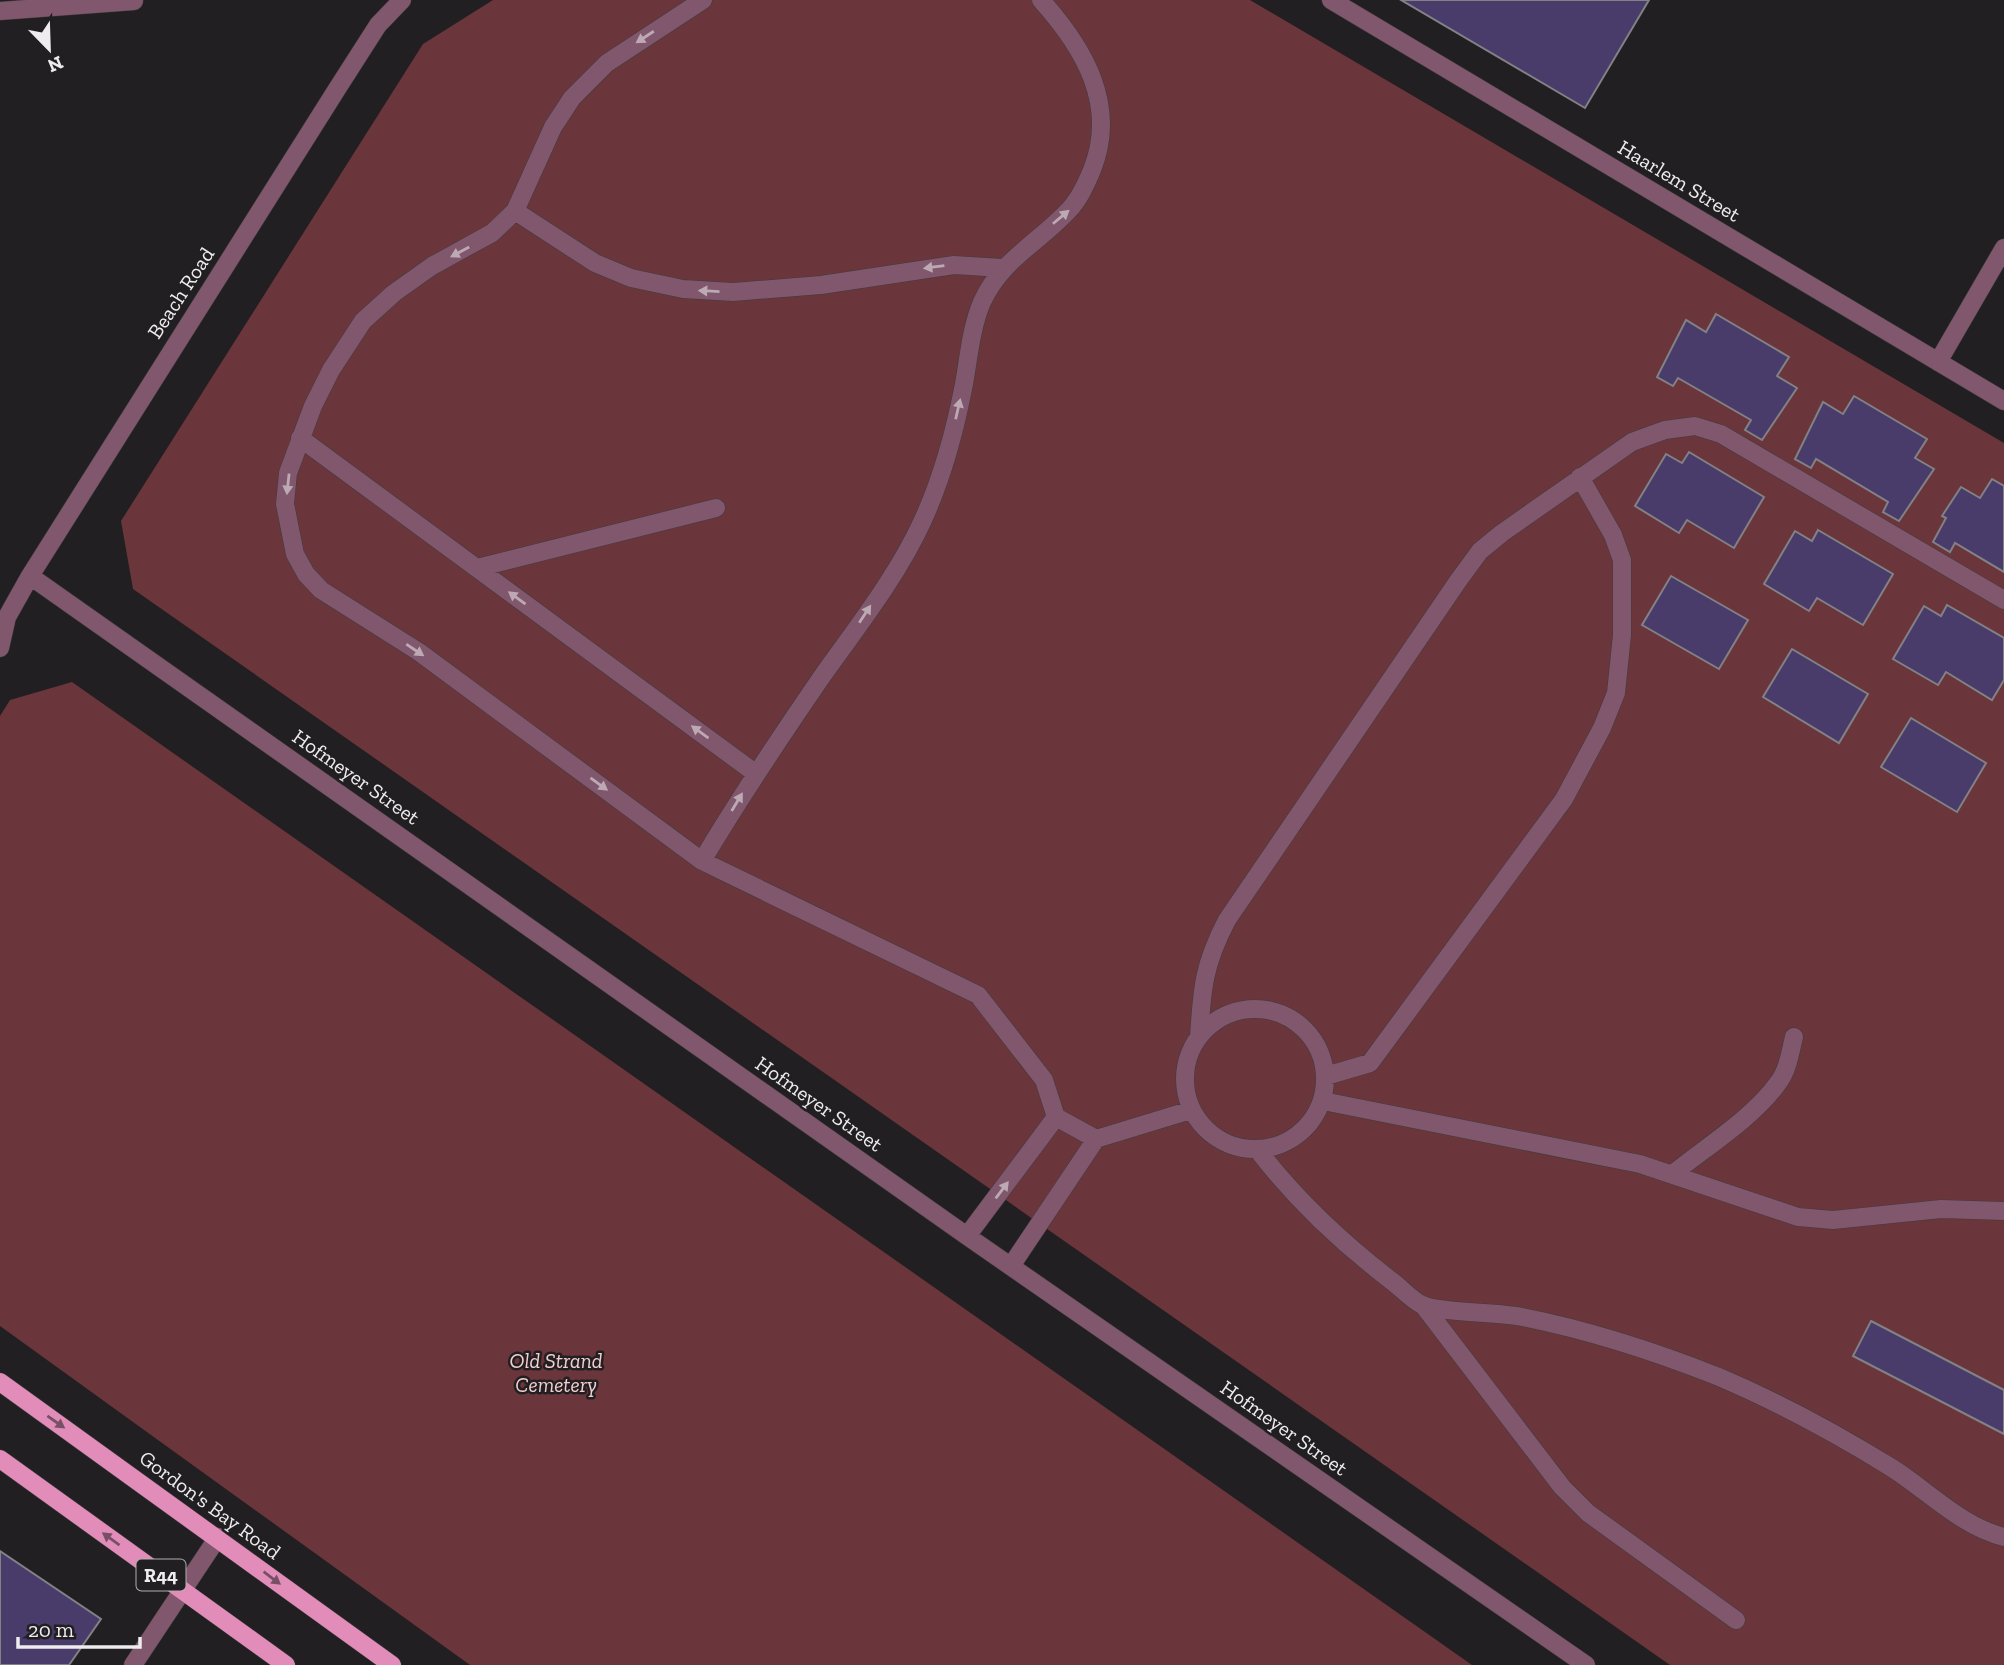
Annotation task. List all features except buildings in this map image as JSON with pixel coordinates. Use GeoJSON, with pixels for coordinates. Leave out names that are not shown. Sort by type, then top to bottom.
{"type":"FeatureCollection","features":[{"type":"Feature","properties":{"kind":"main road","name":"Gordon's Bay Road"},"geometry":{"type":"LineString","coordinates":[[0,1382],[392,1665]]}},
{"type":"Feature","properties":{"kind":"main road","name":"R44"},"geometry":{"type":"LineString","coordinates":[[0,1459],[286,1665]]}},
{"type":"Feature","properties":{"kind":"street","name":"Beach Road"},"geometry":{"type":"LineString","coordinates":[[0,648],[3,620],[30,576],[378,25],[402,0]]}},
{"type":"Feature","properties":{"kind":"street"},"geometry":{"type":"LineString","coordinates":[[703,0],[607,63],[572,98],[553,127],[515,211],[492,233],[432,266],[394,293],[363,321],[331,370],[300,438],[288,473],[285,504],[295,554],[306,574],[321,590],[419,652],[702,861],[978,995],[1044,1080],[1056,1117],[1096,1139]]}},
{"type":"Feature","properties":{"kind":"street"},"geometry":{"type":"LineString","coordinates":[[702,861],[755,773],[858,626],[921,524],[943,475],[975,319],[1002,268],[1069,211],[1086,186],[1100,151],[1101,105],[1090,68],[1068,31],[1041,0]]}},
{"type":"Feature","properties":{"kind":"street","name":"Haarlem Street"},"geometry":{"type":"LineString","coordinates":[[1331,0],[2004,401]]}},
{"type":"Feature","properties":{"kind":"street"},"geometry":{"type":"LineString","coordinates":[[0,11],[134,1]]}},
{"type":"Feature","properties":{"kind":"street"},"geometry":{"type":"LineString","coordinates":[[515,211],[595,263],[631,278],[682,289],[733,292],[821,285],[954,265],[1002,268]]}},
{"type":"Feature","properties":{"kind":"street"},"geometry":{"type":"LineString","coordinates":[[1938,362],[2004,248]]}},
{"type":"Feature","properties":{"kind":"street"},"geometry":{"type":"LineString","coordinates":[[1199,1037],[1202,979],[1211,951],[1227,920],[1458,581],[1480,551],[1502,533],[1632,442],[1665,430],[1695,426],[1721,434],[2004,600]]}},
{"type":"Feature","properties":{"kind":"street"},"geometry":{"type":"LineString","coordinates":[[300,438],[755,773]]}},
{"type":"Feature","properties":{"kind":"street"},"geometry":{"type":"LineString","coordinates":[[1326,1076],[1370,1063],[1564,799],[1602,729],[1616,693],[1624,578],[1613,534],[1580,477]]}},
{"type":"Feature","properties":{"kind":"street"},"geometry":{"type":"LineString","coordinates":[[477,568],[716,508]]}},
{"type":"Feature","properties":{"kind":"street","name":"Hofmeyer Street"},"geometry":{"type":"LineString","coordinates":[[30,576],[967,1236],[1586,1665]]}},
{"type":"Feature","properties":{"kind":"street"},"geometry":{"type":"LineString","coordinates":[[1264,1009],[1288,1016],[1308,1031],[1321,1052],[1326,1076],[1322,1101],[1308,1126],[1285,1143],[1257,1149],[1231,1145],[1208,1132],[1191,1110],[1184,1085],[1187,1060],[1199,1037],[1216,1020],[1240,1010],[1264,1009]]}},
{"type":"Feature","properties":{"kind":"street"},"geometry":{"type":"LineString","coordinates":[[1674,1173],[1764,1100],[1779,1083],[1787,1068],[1794,1037]]}},
{"type":"Feature","properties":{"kind":"street"},"geometry":{"type":"LineString","coordinates":[[1322,1101],[1674,1173],[1798,1217],[1833,1220],[1941,1209],[2004,1211]]}},
{"type":"Feature","properties":{"kind":"street"},"geometry":{"type":"LineString","coordinates":[[1011,1266],[1096,1139],[1191,1110]]}},
{"type":"Feature","properties":{"kind":"street"},"geometry":{"type":"LineString","coordinates":[[967,1236],[1056,1117]]}},
{"type":"Feature","properties":{"kind":"street"},"geometry":{"type":"LineString","coordinates":[[1257,1149],[1284,1185],[1313,1213],[1351,1248],[1423,1305],[1562,1487],[1588,1513],[1736,1620]]}},
{"type":"Feature","properties":{"kind":"street"},"geometry":{"type":"LineString","coordinates":[[1423,1305],[1521,1317],[1645,1350],[1719,1378],[1791,1411],[1892,1469],[1961,1517],[1991,1534],[2004,1537]]}},
{"type":"Feature","properties":{"kind":"street"},"geometry":{"type":"LineString","coordinates":[[133,1665],[218,1537]]}},
{"type":"Feature","properties":{"kind":"green space"},"geometry":{"type":"Polygon","coordinates":[[[493,0],[1250,0],[2004,443],[2004,1665],[1670,1665],[133,589],[121,521],[423,44],[493,0]]]}},
{"type":"Feature","properties":{"kind":"green space","name":"Old Strand Cemetery"},"geometry":{"type":"Polygon","coordinates":[[[72,682],[1472,1665],[470,1665],[0,1326],[0,716],[10,700],[72,682]]]}}]}
